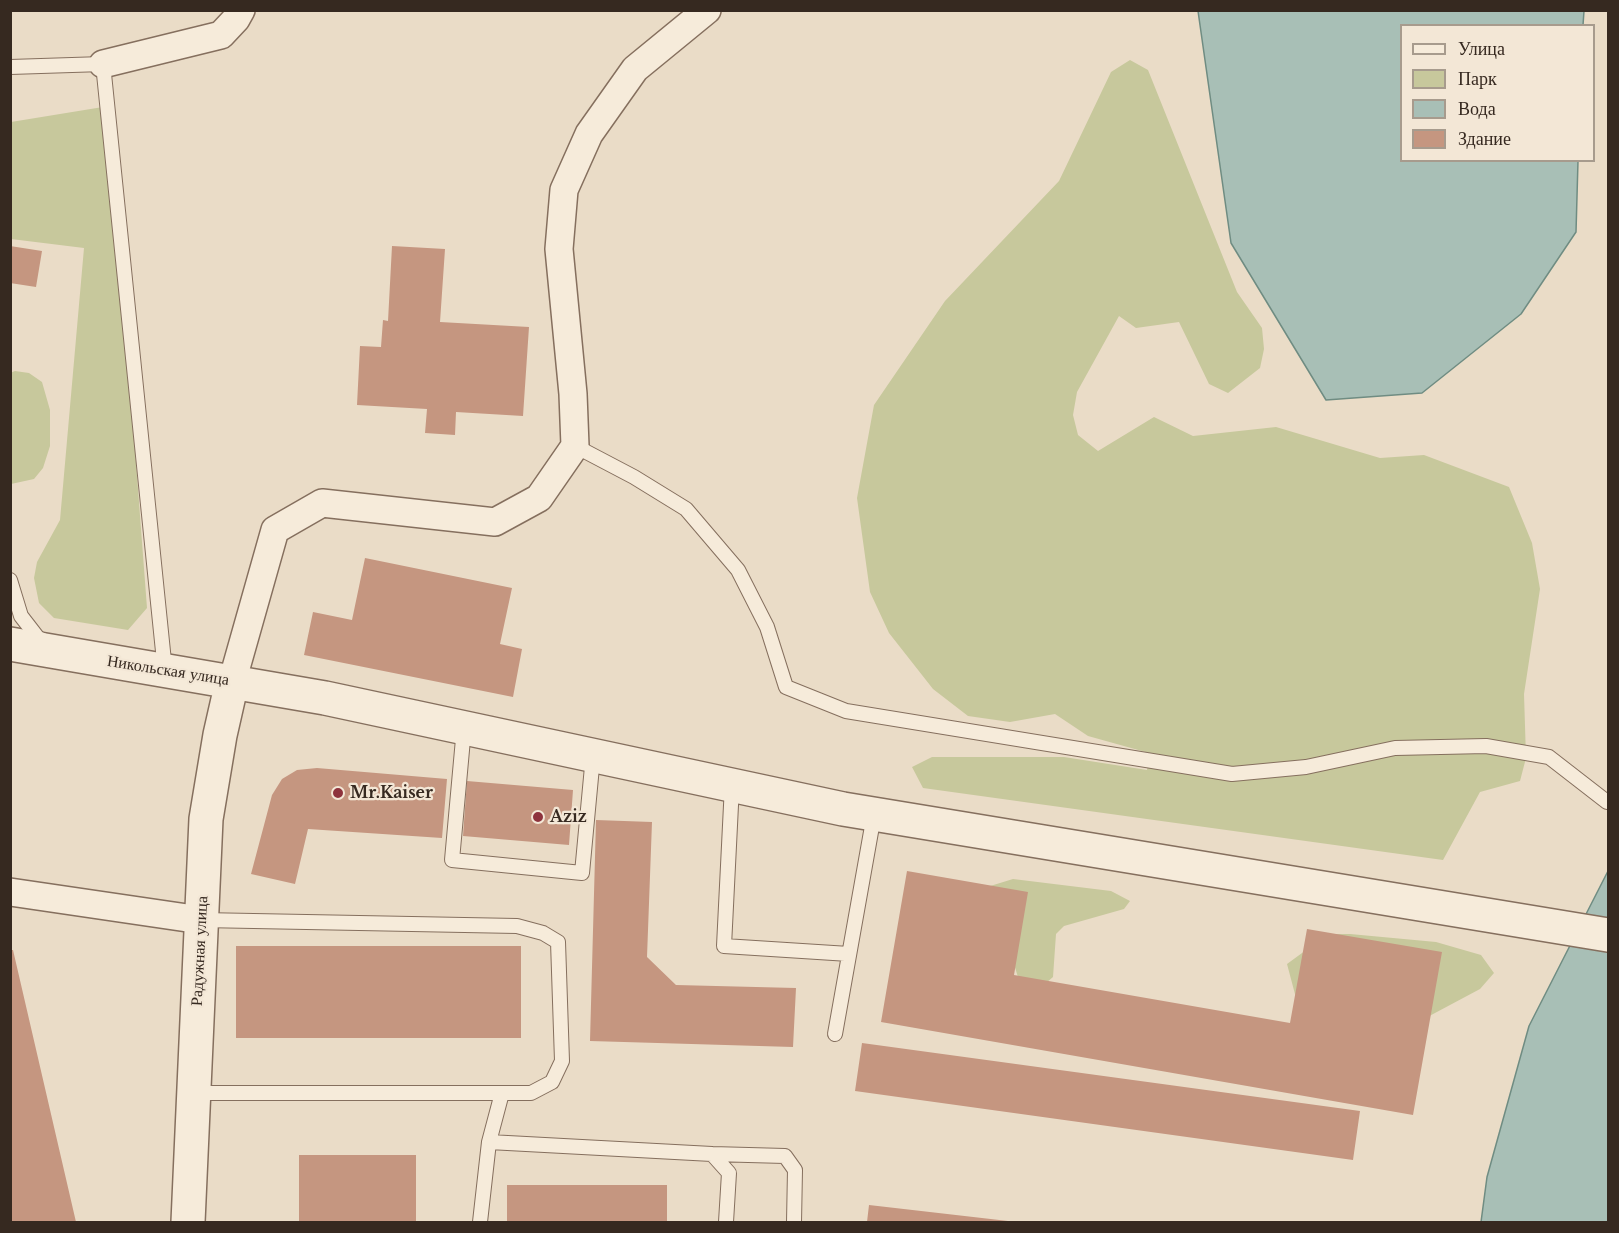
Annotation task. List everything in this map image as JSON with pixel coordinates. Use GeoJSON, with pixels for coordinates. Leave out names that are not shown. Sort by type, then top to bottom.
{"type":"FeatureCollection","features":[{"type":"Feature","properties":{"kind":"street"},"geometry":{"type":"LineString","coordinates":[[103,64],[221,34],[236,19],[241,10]]}},
{"type":"Feature","properties":{"kind":"street"},"geometry":{"type":"LineString","coordinates":[[232,682],[275,530],[322,503],[495,522],[539,498],[575,446],[573,394],[559,249],[564,190],[589,134],[635,69],[707,10]]}},
{"type":"Feature","properties":{"kind":"street","name":"Никольская улица"},"geometry":{"type":"LineString","coordinates":[[10,644],[325,698],[874,815],[1608,935]]}},
{"type":"Feature","properties":{"kind":"street","name":"Радужная улица"},"geometry":{"type":"LineString","coordinates":[[188,1222],[206,819],[220,735],[232,682]]}},
{"type":"Feature","properties":{"kind":"street"},"geometry":{"type":"LineString","coordinates":[[10,892],[201,920]]}},
{"type":"Feature","properties":{"kind":"lane"},"geometry":{"type":"LineString","coordinates":[[10,67],[103,64],[165,671]]}},
{"type":"Feature","properties":{"kind":"lane"},"geometry":{"type":"LineString","coordinates":[[575,446],[634,477],[686,509],[738,570],[767,627],[786,687],[846,711],[1232,774],[1306,767],[1395,748],[1486,746],[1550,757],[1607,802]]}},
{"type":"Feature","properties":{"kind":"lane"},"geometry":{"type":"LineString","coordinates":[[10,580],[21,616],[38,638],[72,656]]}},
{"type":"Feature","properties":{"kind":"lane"},"geometry":{"type":"LineString","coordinates":[[464,728],[452,861],[582,873],[593,756]]}},
{"type":"Feature","properties":{"kind":"lane"},"geometry":{"type":"LineString","coordinates":[[732,785],[724,946],[849,954]]}},
{"type":"Feature","properties":{"kind":"lane"},"geometry":{"type":"LineString","coordinates":[[835,1034],[874,815]]}},
{"type":"Feature","properties":{"kind":"lane"},"geometry":{"type":"LineString","coordinates":[[193,1093],[531,1094],[552,1082],[562,1061],[558,942],[543,933],[517,926],[201,920]]}},
{"type":"Feature","properties":{"kind":"lane"},"geometry":{"type":"LineString","coordinates":[[480,1222],[489,1142],[502,1093]]}},
{"type":"Feature","properties":{"kind":"lane"},"geometry":{"type":"LineString","coordinates":[[489,1142],[785,1156],[795,1170],[794,1222]]}},
{"type":"Feature","properties":{"kind":"lane"},"geometry":{"type":"LineString","coordinates":[[712,1154],[729,1173],[726,1222]]}},
{"type":"Feature","properties":{"kind":"green space"},"geometry":{"type":"Polygon","coordinates":[[[1130,60],[1148,70],[1237,292],[1262,328],[1264,349],[1260,368],[1228,393],[1209,384],[1179,322],[1136,328],[1119,316],[1077,392],[1073,415],[1078,435],[1098,451],[1154,417],[1193,436],[1276,427],[1380,458],[1424,455],[1509,487],[1532,543],[1540,589],[1524,694],[1526,758],[1520,781],[1480,792],[1443,860],[923,788],[912,767],[932,757],[1064,757],[1147,770],[1149,753],[1088,736],[1055,714],[1010,722],[968,716],[933,689],[889,633],[870,592],[857,498],[874,405],[945,301],[1059,181],[1111,72],[1130,60]]]}},
{"type":"Feature","properties":{"kind":"green space"},"geometry":{"type":"Polygon","coordinates":[[[109,106],[147,608],[128,630],[54,618],[39,603],[34,578],[37,562],[60,520],[84,248],[11,239],[11,122],[109,106]]]}},
{"type":"Feature","properties":{"kind":"green space"},"geometry":{"type":"Polygon","coordinates":[[[15,371],[29,373],[42,382],[50,410],[50,446],[43,468],[34,479],[11,484],[10,373],[15,371]]]}},
{"type":"Feature","properties":{"kind":"green space"},"geometry":{"type":"Polygon","coordinates":[[[1013,879],[1111,891],[1130,901],[1124,909],[1064,926],[1056,934],[1053,977],[1031,996],[1022,990],[999,916],[974,891],[1013,879]]]}},
{"type":"Feature","properties":{"kind":"green space"},"geometry":{"type":"Polygon","coordinates":[[[1328,934],[1436,942],[1481,955],[1494,973],[1480,989],[1405,1029],[1304,1028],[1287,964],[1328,934]]]}},
{"type":"Feature","properties":{"kind":"water"},"geometry":{"type":"Polygon","coordinates":[[[1198,11],[1584,11],[1583,24],[1400,24],[1400,162],[1578,162],[1576,232],[1521,314],[1422,393],[1326,400],[1231,243],[1198,11]]]}},
{"type":"Feature","properties":{"kind":"water"},"geometry":{"type":"Polygon","coordinates":[[[1608,871],[1608,1222],[1481,1222],[1487,1177],[1529,1026],[1608,871]]]}},
{"type":"Feature","properties":{"kind":"building"},"geometry":{"type":"Polygon","coordinates":[[[10,246],[42,251],[36,287],[10,283],[10,246]]]}},
{"type":"Feature","properties":{"kind":"building"},"geometry":{"type":"Polygon","coordinates":[[[392,246],[445,249],[440,322],[529,327],[523,416],[456,412],[455,435],[425,433],[427,409],[357,405],[360,346],[381,347],[383,320],[388,321],[392,246]]]}},
{"type":"Feature","properties":{"kind":"building"},"geometry":{"type":"Polygon","coordinates":[[[365,558],[512,588],[500,644],[522,649],[513,697],[304,655],[313,612],[352,620],[365,558]]]}},
{"type":"Feature","properties":{"kind":"building"},"geometry":{"type":"Polygon","coordinates":[[[317,768],[447,779],[442,838],[308,829],[295,884],[251,874],[272,795],[282,779],[297,770],[317,768]]]}},
{"type":"Feature","properties":{"kind":"building"},"geometry":{"type":"Polygon","coordinates":[[[467,781],[573,790],[569,845],[463,836],[467,781]]]}},
{"type":"Feature","properties":{"kind":"building"},"geometry":{"type":"Polygon","coordinates":[[[596,820],[652,822],[647,957],[676,985],[796,988],[793,1047],[590,1041],[596,820]]]}},
{"type":"Feature","properties":{"kind":"building"},"geometry":{"type":"Polygon","coordinates":[[[907,871],[1028,892],[1014,975],[1290,1023],[1307,929],[1442,952],[1413,1115],[881,1022],[907,871]]]}},
{"type":"Feature","properties":{"kind":"building"},"geometry":{"type":"Polygon","coordinates":[[[236,946],[521,946],[521,1038],[236,1038],[236,946]]]}},
{"type":"Feature","properties":{"kind":"building"},"geometry":{"type":"Polygon","coordinates":[[[10,950],[13,950],[76,1222],[10,1222],[10,950]]]}},
{"type":"Feature","properties":{"kind":"building"},"geometry":{"type":"Polygon","coordinates":[[[862,1043],[1360,1111],[1353,1160],[855,1091],[862,1043]]]}},
{"type":"Feature","properties":{"kind":"building"},"geometry":{"type":"Polygon","coordinates":[[[299,1155],[416,1155],[416,1222],[299,1222],[299,1155]]]}},
{"type":"Feature","properties":{"kind":"building"},"geometry":{"type":"Polygon","coordinates":[[[507,1185],[667,1185],[667,1222],[507,1222],[507,1185]]]}},
{"type":"Feature","properties":{"kind":"building"},"geometry":{"type":"Polygon","coordinates":[[[869,1205],[1008,1221],[1008,1222],[867,1222],[869,1205]]]}},
{"type":"Feature","properties":{"kind":"place","name":"Mr.Kaiser"},"geometry":{"type":"Point","coordinates":[338,793]}},
{"type":"Feature","properties":{"kind":"place","name":"Aziz"},"geometry":{"type":"Point","coordinates":[538,817]}}]}
